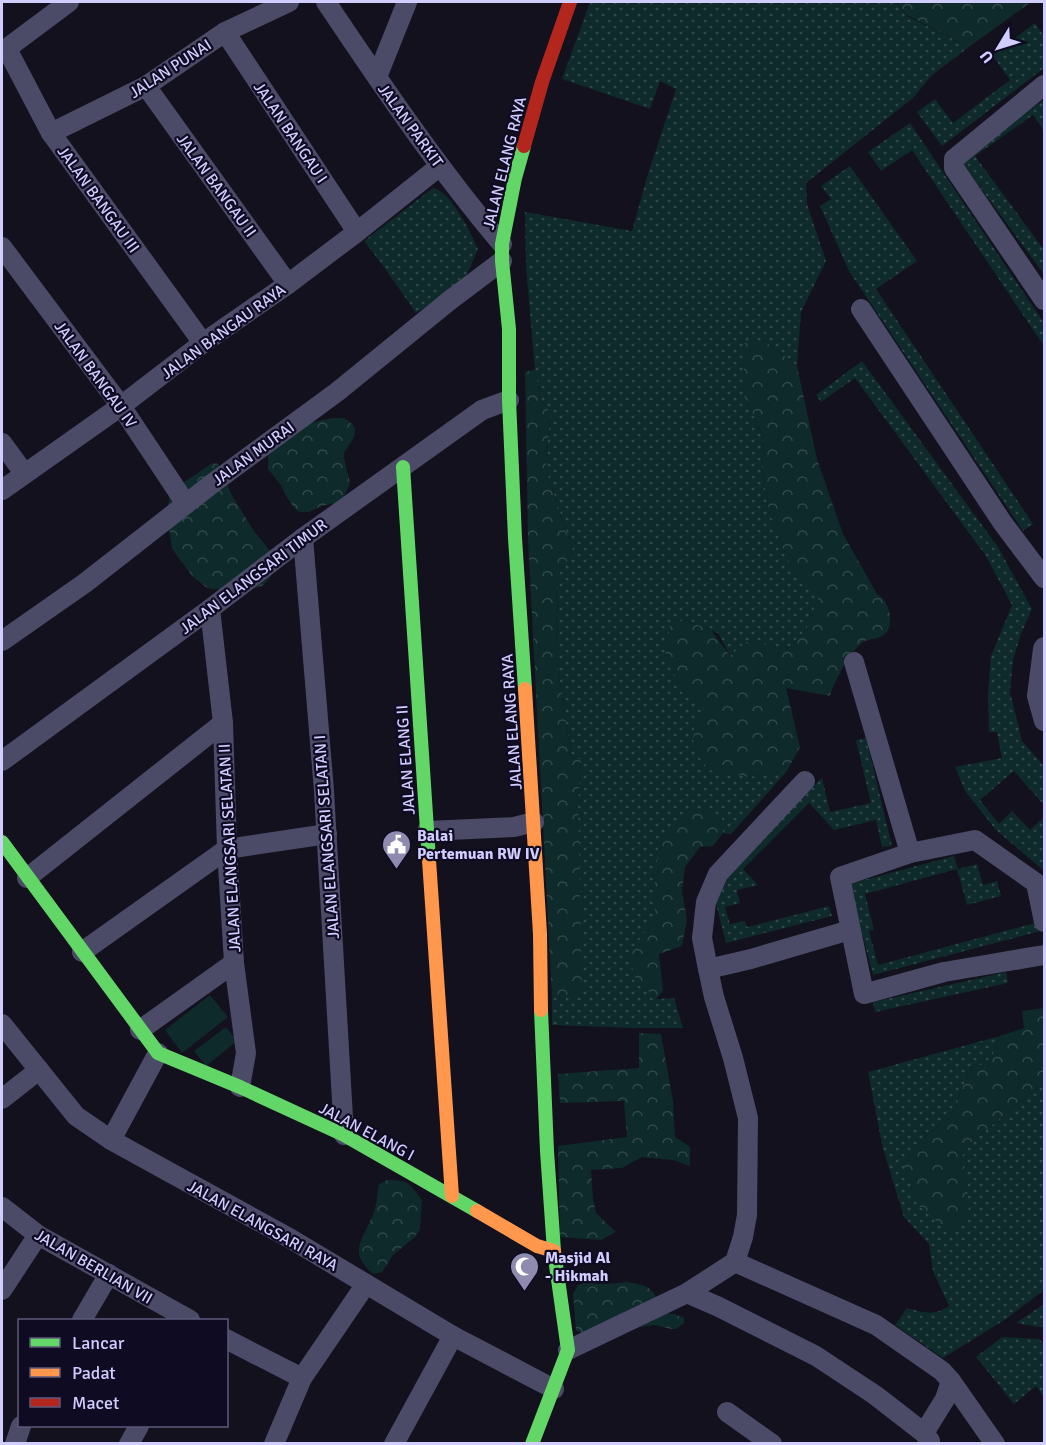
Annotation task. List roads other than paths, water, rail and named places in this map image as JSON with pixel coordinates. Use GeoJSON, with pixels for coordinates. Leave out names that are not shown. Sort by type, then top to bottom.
{"type":"FeatureCollection","features":[{"type":"Feature","properties":{"kind":"street"},"geometry":{"type":"LineString","coordinates":[[4,50],[69,2]]}},
{"type":"Feature","properties":{"kind":"street","name":"JALAN PUNAI"},"geometry":{"type":"LineString","coordinates":[[51,133],[146,86],[225,32],[288,2]]}},
{"type":"Feature","properties":{"kind":"street","name":"JALAN PARKIT"},"geometry":{"type":"LineString","coordinates":[[326,2],[376,77],[502,253]]}},
{"type":"Feature","properties":{"kind":"street"},"geometry":{"type":"LineString","coordinates":[[376,77],[407,2]]}},
{"type":"Feature","properties":{"kind":"street","name":"JALAN ELANG RAYA"},"geometry":{"type":"LineString","coordinates":[[532,1443],[568,1350],[554,1251],[541,1014],[540,934],[534,822],[515,538],[509,400],[509,329],[502,253],[515,178],[536,101],[570,2]]}},
{"type":"Feature","properties":{"kind":"street","name":"JALAN BANGAU I"},"geometry":{"type":"LineString","coordinates":[[225,32],[357,232]]}},
{"type":"Feature","properties":{"kind":"street","name":"JALAN BANGAU III"},"geometry":{"type":"LineString","coordinates":[[4,50],[51,133],[203,343]]}},
{"type":"Feature","properties":{"kind":"street"},"geometry":{"type":"LineString","coordinates":[[1044,85],[954,159],[954,168],[1044,298]]}},
{"type":"Feature","properties":{"kind":"street","name":"JALAN BANGAU II"},"geometry":{"type":"LineString","coordinates":[[146,86],[288,284]]}},
{"type":"Feature","properties":{"kind":"street","name":"JALAN BANGAU RAYA"},"geometry":{"type":"LineString","coordinates":[[2,490],[121,406],[203,343],[288,284],[440,166]]}},
{"type":"Feature","properties":{"kind":"street","name":"JALAN BANGAU IV"},"geometry":{"type":"LineString","coordinates":[[2,247],[121,406],[186,504]]}},
{"type":"Feature","properties":{"kind":"street","name":"JALAN MURAI"},"geometry":{"type":"LineString","coordinates":[[2,641],[85,583],[186,504],[337,392],[449,301],[502,253]]}},
{"type":"Feature","properties":{"kind":"street"},"geometry":{"type":"LineString","coordinates":[[861,309],[1002,522],[1044,578]]}},
{"type":"Feature","properties":{"kind":"street","name":"JALAN ELANGSARI TIMUR"},"geometry":{"type":"LineString","coordinates":[[2,761],[303,538],[482,410],[509,400]]}},
{"type":"Feature","properties":{"kind":"street"},"geometry":{"type":"LineString","coordinates":[[2,443],[24,473]]}},
{"type":"Feature","properties":{"kind":"street","name":"JALAN ELANG II"},"geometry":{"type":"LineString","coordinates":[[403,467],[452,1196]]}},
{"type":"Feature","properties":{"kind":"street","name":"JALAN ELANGSARI SELATAN I"},"geometry":{"type":"LineString","coordinates":[[303,538],[324,791],[345,1135]]}},
{"type":"Feature","properties":{"kind":"street","name":"JALAN ELANGSARI SELATAN II"},"geometry":{"type":"LineString","coordinates":[[210,609],[223,723],[234,963],[246,1053],[240,1087]]}},
{"type":"Feature","properties":{"kind":"street"},"geometry":{"type":"LineString","coordinates":[[1044,646],[1037,696],[1044,721]]}},
{"type":"Feature","properties":{"kind":"street"},"geometry":{"type":"LineString","coordinates":[[854,662],[910,853]]}},
{"type":"Feature","properties":{"kind":"street"},"geometry":{"type":"LineString","coordinates":[[27,878],[223,723]]}},
{"type":"Feature","properties":{"kind":"street"},"geometry":{"type":"LineString","coordinates":[[568,1350],[687,1293],[735,1262],[747,1215],[748,1118],[708,969],[702,938],[706,903],[718,874],[805,781]]}},
{"type":"Feature","properties":{"kind":"street"},"geometry":{"type":"LineString","coordinates":[[426,831],[514,827],[534,822]]}},
{"type":"Feature","properties":{"kind":"street"},"geometry":{"type":"LineString","coordinates":[[82,952],[227,849],[327,834]]}},
{"type":"Feature","properties":{"kind":"street"},"geometry":{"type":"LineString","coordinates":[[1044,922],[1036,883],[975,840],[910,853],[840,877],[864,994],[944,972],[1044,955]]}},
{"type":"Feature","properties":{"kind":"street"},"geometry":{"type":"LineString","coordinates":[[2,842],[158,1053],[111,1140]]}},
{"type":"Feature","properties":{"kind":"street"},"geometry":{"type":"LineString","coordinates":[[708,969],[752,959],[850,930]]}},
{"type":"Feature","properties":{"kind":"street"},"geometry":{"type":"LineString","coordinates":[[140,1030],[234,963]]}},
{"type":"Feature","properties":{"kind":"street","name":"JALAN ELANGSARI RAYA"},"geometry":{"type":"LineString","coordinates":[[2,1024],[76,1116],[111,1140],[291,1239],[453,1336],[554,1389]]}},
{"type":"Feature","properties":{"kind":"street","name":"JALAN ELANG I"},"geometry":{"type":"LineString","coordinates":[[158,1053],[345,1135],[537,1246],[554,1251]]}},
{"type":"Feature","properties":{"kind":"street"},"geometry":{"type":"LineString","coordinates":[[2,1099],[39,1070]]}},
{"type":"Feature","properties":{"kind":"street","name":"JALAN BERLIAN VII"},"geometry":{"type":"LineString","coordinates":[[2,1207],[38,1235],[188,1319]]}},
{"type":"Feature","properties":{"kind":"street"},"geometry":{"type":"LineString","coordinates":[[2,1290],[38,1235]]}},
{"type":"Feature","properties":{"kind":"street"},"geometry":{"type":"LineString","coordinates":[[735,1262],[876,1325],[942,1371],[994,1443]]}},
{"type":"Feature","properties":{"kind":"street"},"geometry":{"type":"LineString","coordinates":[[83,1319],[109,1274]]}},
{"type":"Feature","properties":{"kind":"street"},"geometry":{"type":"LineString","coordinates":[[274,1443],[302,1378],[366,1284]]}},
{"type":"Feature","properties":{"kind":"street"},"geometry":{"type":"LineString","coordinates":[[687,1293],[719,1306],[816,1356],[875,1395],[928,1438],[951,1381]]}},
{"type":"Feature","properties":{"kind":"street"},"geometry":{"type":"LineString","coordinates":[[394,1443],[453,1336]]}},
{"type":"Feature","properties":{"kind":"street"},"geometry":{"type":"LineString","coordinates":[[228,1340],[302,1378]]}},
{"type":"Feature","properties":{"kind":"street"},"geometry":{"type":"LineString","coordinates":[[727,1412],[772,1443]]}},
{"type":"Feature","properties":{"kind":"street"},"geometry":{"type":"LineString","coordinates":[[15,1443],[20,1427]]}},
{"type":"Feature","properties":{"kind":"street"},"geometry":{"type":"LineString","coordinates":[[129,1443],[138,1427]]}},
{"type":"Feature","properties":{"kind":"place","name":"Balai Pertemuan RW IV"},"geometry":{"type":"Point","coordinates":[396,870]}},
{"type":"Feature","properties":{"kind":"place","name":"Masjid Al - Hikmah"},"geometry":{"type":"Point","coordinates":[524,1292]}}]}
